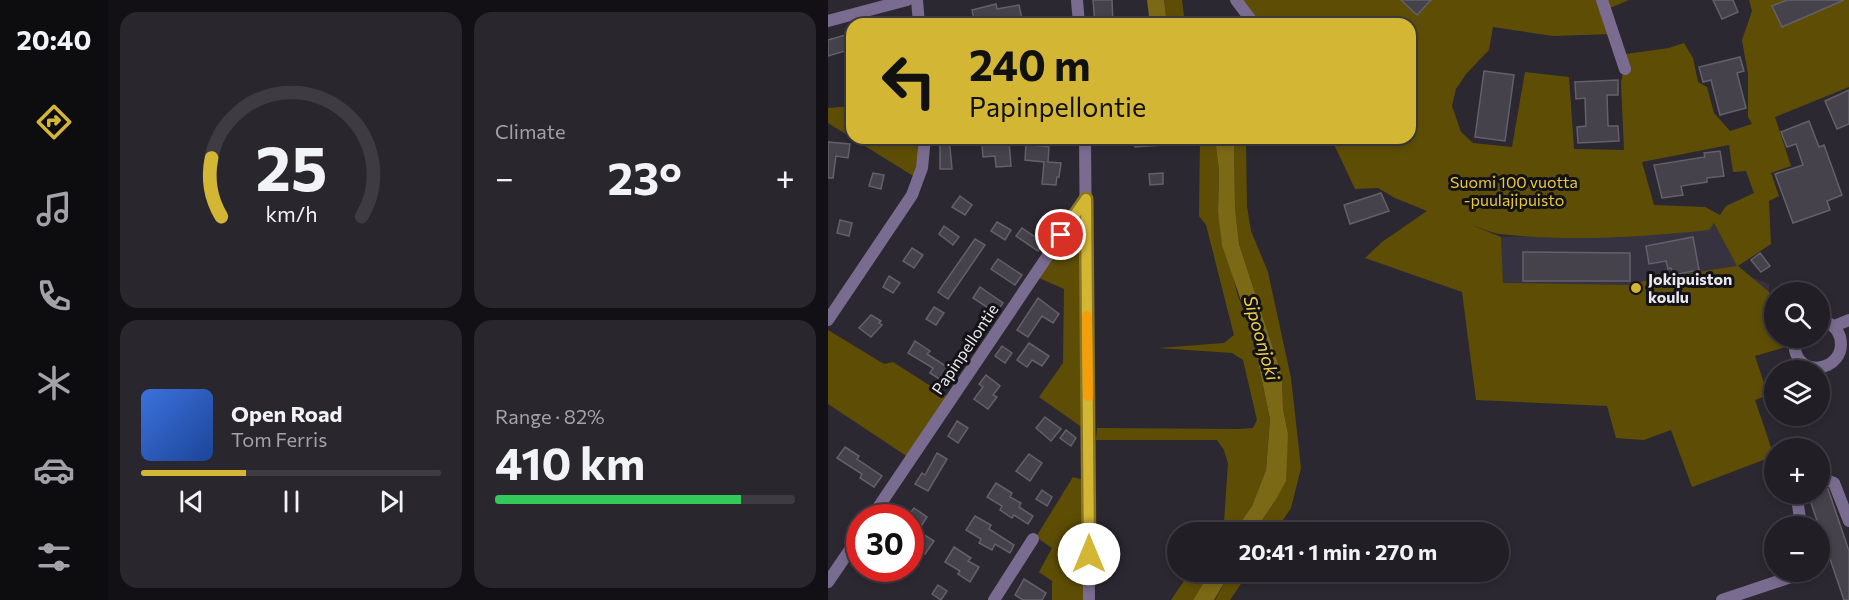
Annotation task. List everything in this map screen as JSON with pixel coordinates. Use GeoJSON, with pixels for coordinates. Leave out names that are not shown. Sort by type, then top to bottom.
{"type":"FeatureCollection","features":[{"type":"Feature","properties":{"kind":"street"},"geometry":{"type":"LineString","coordinates":[[828,21],[907,0]]}},
{"type":"Feature","properties":{"kind":"street"},"geometry":{"type":"LineString","coordinates":[[917,0],[918,18]]}},
{"type":"Feature","properties":{"kind":"street"},"geometry":{"type":"LineString","coordinates":[[1077,0],[1078,18]]}},
{"type":"Feature","properties":{"kind":"street"},"geometry":{"type":"LineString","coordinates":[[1236,0],[1250,18]]}},
{"type":"Feature","properties":{"kind":"street"},"geometry":{"type":"LineString","coordinates":[[1602,0],[1625,69]]}},
{"type":"Feature","properties":{"kind":"street"},"geometry":{"type":"LineString","coordinates":[[828,320],[912,195],[922,168],[924,144]]}},
{"type":"Feature","properties":{"kind":"street"},"geometry":{"type":"LineString","coordinates":[[1085,144],[1089,600]]}},
{"type":"Feature","properties":{"kind":"street","name":"Papinpellontie"},"geometry":{"type":"LineString","coordinates":[[881,504],[1086,199]]}},
{"type":"Feature","properties":{"kind":"street"},"geometry":{"type":"LineString","coordinates":[[1834,326],[1849,320]]}},
{"type":"Feature","properties":{"kind":"street"},"geometry":{"type":"LineString","coordinates":[[1795,348],[1795,352],[1803,363],[1810,367],[1826,366],[1838,356],[1841,348],[1841,340],[1834,326],[1830,324]]}},
{"type":"Feature","properties":{"kind":"street"},"geometry":{"type":"LineString","coordinates":[[1830,481],[1834,483],[1849,521]]}},
{"type":"Feature","properties":{"kind":"street"},"geometry":{"type":"LineString","coordinates":[[994,600],[1033,539]]}},
{"type":"Feature","properties":{"kind":"street"},"geometry":{"type":"LineString","coordinates":[[828,582],[846,556]]}},
{"type":"Feature","properties":{"kind":"street"},"geometry":{"type":"LineString","coordinates":[[1722,600],[1776,582]]}},
{"type":"Feature","properties":{"kind":"shaded area","name":"Jokipuiston koulu"},"geometry":{"type":"Polygon","coordinates":[[[1714,223],[1738,266],[1751,277],[1764,282],[1764,294],[1715,318],[1503,293],[1501,237],[1687,232],[1714,223]]]}},
{"type":"Feature","properties":{"kind":"green space"},"geometry":{"type":"Polygon","coordinates":[[[1164,0],[1182,0],[1184,18],[1166,18],[1164,0]]]}},
{"type":"Feature","properties":{"kind":"green space","name":"Suomi 100 vuotta -puulajipuisto"},"geometry":{"type":"Polygon","coordinates":[[[1236,0],[1401,0],[1417,15],[1431,0],[1629,0],[1605,10],[1613,34],[1553,36],[1493,27],[1489,50],[1466,74],[1456,89],[1452,106],[1461,132],[1473,143],[1512,147],[1525,72],[1569,77],[1574,149],[1624,150],[1621,83],[1626,54],[1669,48],[1684,43],[1693,58],[1698,82],[1707,87],[1714,113],[1730,131],[1752,124],[1748,117],[1748,74],[1742,40],[1752,11],[1749,0],[1849,0],[1849,87],[1775,117],[1791,166],[1771,173],[1779,196],[1769,201],[1771,244],[1738,266],[1764,288],[1764,348],[1782,348],[1755,356],[1764,383],[1764,397],[1755,400],[1768,438],[1764,438],[1764,460],[1692,487],[1671,430],[1644,440],[1616,438],[1607,406],[1476,400],[1462,292],[1365,258],[1382,242],[1427,211],[1395,198],[1378,188],[1355,189],[1334,144],[1416,144],[1416,18],[1250,18],[1236,0]],[[1729,145],[1642,162],[1654,205],[1705,207],[1720,215],[1726,206],[1754,193],[1746,171],[1733,172],[1729,145]],[[1714,223],[1709,230],[1578,238],[1500,234],[1474,226],[1501,237],[1503,283],[1628,285],[1657,278],[1737,266],[1714,223]]]}},
{"type":"Feature","properties":{"kind":"green space"},"geometry":{"type":"Polygon","coordinates":[[[846,106],[846,134],[828,123],[828,108],[846,106]]]}},
{"type":"Feature","properties":{"kind":"green space"},"geometry":{"type":"Polygon","coordinates":[[[862,144],[920,144],[915,177],[862,144]]]}},
{"type":"Feature","properties":{"kind":"green space"},"geometry":{"type":"Polygon","coordinates":[[[1200,144],[1216,144],[1219,171],[1218,212],[1237,293],[1252,333],[1270,419],[1266,470],[1252,506],[1241,522],[1224,522],[1228,463],[1224,450],[1217,440],[1096,440],[1097,428],[1253,428],[1257,420],[1243,360],[1232,353],[1159,348],[1224,343],[1234,335],[1206,225],[1199,216],[1200,144]]]}},
{"type":"Feature","properties":{"kind":"green space"},"geometry":{"type":"Polygon","coordinates":[[[1234,144],[1246,144],[1247,207],[1251,231],[1268,272],[1291,378],[1301,468],[1291,508],[1282,522],[1261,522],[1275,501],[1288,433],[1283,409],[1282,376],[1239,244],[1235,208],[1234,144]]]}},
{"type":"Feature","properties":{"kind":"green space"},"geometry":{"type":"Polygon","coordinates":[[[1083,215],[1083,428],[1039,397],[1063,363],[1064,289],[1039,278],[1078,216],[1083,215]]]}},
{"type":"Feature","properties":{"kind":"green space"},"geometry":{"type":"Polygon","coordinates":[[[828,330],[884,364],[893,362],[951,399],[911,459],[828,404],[828,330]]]}},
{"type":"Feature","properties":{"kind":"green space"},"geometry":{"type":"Polygon","coordinates":[[[1073,477],[1084,480],[1083,600],[1052,600],[1052,581],[1039,572],[1052,548],[1036,537],[1073,477]]]}},
{"type":"Feature","properties":{"kind":"green space"},"geometry":{"type":"Polygon","coordinates":[[[1183,582],[1204,582],[1193,600],[1171,600],[1183,582]]]}},
{"type":"Feature","properties":{"kind":"green space"},"geometry":{"type":"Polygon","coordinates":[[[1225,582],[1242,582],[1230,600],[1215,600],[1225,582]]]}},
{"type":"Feature","properties":{"kind":"water"},"geometry":{"type":"Polygon","coordinates":[[[1147,0],[1164,0],[1166,18],[1149,18],[1147,0]]]}},
{"type":"Feature","properties":{"kind":"water","name":"Sipoonjoki"},"geometry":{"type":"Polygon","coordinates":[[[1216,144],[1234,144],[1235,208],[1239,244],[1282,376],[1283,409],[1288,433],[1286,481],[1261,522],[1241,522],[1252,506],[1266,470],[1270,419],[1252,333],[1222,245],[1218,212],[1219,171],[1216,144]]]}},
{"type":"Feature","properties":{"kind":"water"},"geometry":{"type":"Polygon","coordinates":[[[1204,582],[1225,582],[1214,600],[1193,600],[1204,582]]]}},
{"type":"Feature","properties":{"kind":"building"},"geometry":{"type":"Polygon","coordinates":[[[1093,0],[1112,0],[1113,18],[1094,18],[1093,0]]]}},
{"type":"Feature","properties":{"kind":"building"},"geometry":{"type":"Polygon","coordinates":[[[1401,0],[1431,0],[1417,15],[1401,0]]]}},
{"type":"Feature","properties":{"kind":"building"},"geometry":{"type":"Polygon","coordinates":[[[1713,0],[1733,0],[1738,12],[1722,19],[1713,0]]]}},
{"type":"Feature","properties":{"kind":"building"},"geometry":{"type":"Polygon","coordinates":[[[1787,0],[1844,0],[1782,27],[1772,6],[1787,0]]]}},
{"type":"Feature","properties":{"kind":"building"},"geometry":{"type":"Polygon","coordinates":[[[996,4],[997,9],[1019,5],[1022,18],[974,18],[972,10],[996,4]]]}},
{"type":"Feature","properties":{"kind":"building"},"geometry":{"type":"Polygon","coordinates":[[[846,35],[846,51],[828,56],[828,40],[846,35]]]}},
{"type":"Feature","properties":{"kind":"building"},"geometry":{"type":"Polygon","coordinates":[[[1740,57],[1744,71],[1737,73],[1746,108],[1720,115],[1711,80],[1703,82],[1699,67],[1740,57]]]}},
{"type":"Feature","properties":{"kind":"building"},"geometry":{"type":"Polygon","coordinates":[[[1484,71],[1514,75],[1505,141],[1475,137],[1484,71]]]}},
{"type":"Feature","properties":{"kind":"building"},"geometry":{"type":"Polygon","coordinates":[[[1618,80],[1618,95],[1607,95],[1608,126],[1618,126],[1619,141],[1578,143],[1577,127],[1586,126],[1585,98],[1576,99],[1575,82],[1618,80]]]}},
{"type":"Feature","properties":{"kind":"building"},"geometry":{"type":"Polygon","coordinates":[[[1849,90],[1849,124],[1837,129],[1825,101],[1849,90]]]}},
{"type":"Feature","properties":{"kind":"building"},"geometry":{"type":"Polygon","coordinates":[[[1809,121],[1819,147],[1824,145],[1842,195],[1827,201],[1830,210],[1793,223],[1775,174],[1803,165],[1796,144],[1787,147],[1781,132],[1809,121]]]}},
{"type":"Feature","properties":{"kind":"building"},"geometry":{"type":"Polygon","coordinates":[[[828,142],[850,144],[848,158],[836,156],[833,178],[828,178],[828,142]]]}},
{"type":"Feature","properties":{"kind":"building"},"geometry":{"type":"Polygon","coordinates":[[[940,144],[950,144],[952,169],[940,169],[940,144]]]}},
{"type":"Feature","properties":{"kind":"building"},"geometry":{"type":"Polygon","coordinates":[[[982,144],[1009,144],[1011,166],[996,167],[995,156],[983,157],[982,144]]]}},
{"type":"Feature","properties":{"kind":"building"},"geometry":{"type":"Polygon","coordinates":[[[1026,144],[1049,147],[1048,162],[1061,163],[1056,185],[1042,184],[1044,162],[1025,160],[1026,144]]]}},
{"type":"Feature","properties":{"kind":"building"},"geometry":{"type":"Polygon","coordinates":[[[1135,144],[1177,144],[1135,147],[1135,144]]]}},
{"type":"Feature","properties":{"kind":"building"},"geometry":{"type":"Polygon","coordinates":[[[1720,151],[1724,176],[1707,178],[1707,182],[1681,186],[1683,195],[1662,198],[1654,165],[1705,157],[1704,153],[1720,151]]]}},
{"type":"Feature","properties":{"kind":"building"},"geometry":{"type":"Polygon","coordinates":[[[873,173],[884,175],[881,189],[869,186],[873,173]]]}},
{"type":"Feature","properties":{"kind":"building"},"geometry":{"type":"Polygon","coordinates":[[[1163,173],[1163,184],[1150,185],[1149,174],[1163,173]]]}},
{"type":"Feature","properties":{"kind":"building"},"geometry":{"type":"Polygon","coordinates":[[[1381,193],[1389,211],[1350,224],[1344,205],[1381,193]]]}},
{"type":"Feature","properties":{"kind":"building"},"geometry":{"type":"Polygon","coordinates":[[[960,196],[972,205],[965,215],[952,207],[960,196]]]}},
{"type":"Feature","properties":{"kind":"building"},"geometry":{"type":"Polygon","coordinates":[[[840,220],[852,223],[849,236],[837,233],[840,220]]]}},
{"type":"Feature","properties":{"kind":"building"},"geometry":{"type":"Polygon","coordinates":[[[997,222],[1011,230],[1005,240],[991,231],[997,222]]]}},
{"type":"Feature","properties":{"kind":"building"},"geometry":{"type":"Polygon","coordinates":[[[944,226],[959,237],[953,245],[939,234],[944,226]]]}},
{"type":"Feature","properties":{"kind":"building"},"geometry":{"type":"Polygon","coordinates":[[[1022,228],[1044,243],[1038,251],[1016,236],[1022,228]]]}},
{"type":"Feature","properties":{"kind":"building"},"geometry":{"type":"Polygon","coordinates":[[[1693,237],[1699,270],[1673,275],[1666,261],[1649,264],[1646,246],[1693,237]]]}},
{"type":"Feature","properties":{"kind":"building"},"geometry":{"type":"Polygon","coordinates":[[[975,239],[985,245],[948,299],[938,292],[975,239]]]}},
{"type":"Feature","properties":{"kind":"building"},"geometry":{"type":"Polygon","coordinates":[[[912,248],[923,255],[914,268],[903,261],[912,248]]]}},
{"type":"Feature","properties":{"kind":"building"},"geometry":{"type":"Polygon","coordinates":[[[1523,252],[1630,253],[1630,281],[1523,281],[1523,252]]]}},
{"type":"Feature","properties":{"kind":"building"},"geometry":{"type":"Polygon","coordinates":[[[1760,253],[1770,266],[1761,272],[1751,260],[1760,253]]]}},
{"type":"Feature","properties":{"kind":"building"},"geometry":{"type":"Polygon","coordinates":[[[998,259],[1022,275],[1015,285],[991,269],[998,259]]]}},
{"type":"Feature","properties":{"kind":"building"},"geometry":{"type":"Polygon","coordinates":[[[889,276],[900,283],[893,293],[883,287],[889,276]]]}},
{"type":"Feature","properties":{"kind":"building"},"geometry":{"type":"Polygon","coordinates":[[[980,287],[1003,303],[996,313],[973,298],[980,287]]]}},
{"type":"Feature","properties":{"kind":"building"},"geometry":{"type":"Polygon","coordinates":[[[1038,298],[1059,314],[1053,323],[1042,316],[1028,337],[1017,330],[1038,298]]]}},
{"type":"Feature","properties":{"kind":"building"},"geometry":{"type":"Polygon","coordinates":[[[934,307],[944,313],[936,325],[926,319],[934,307]]]}},
{"type":"Feature","properties":{"kind":"building"},"geometry":{"type":"Polygon","coordinates":[[[871,315],[881,321],[879,323],[882,325],[871,337],[859,328],[871,315]]]}},
{"type":"Feature","properties":{"kind":"building"},"geometry":{"type":"Polygon","coordinates":[[[915,341],[930,351],[927,354],[952,370],[944,382],[930,373],[933,368],[908,353],[915,341]]]}},
{"type":"Feature","properties":{"kind":"building"},"geometry":{"type":"Polygon","coordinates":[[[1029,343],[1049,356],[1042,366],[1032,360],[1027,367],[1017,360],[1029,343]]]}},
{"type":"Feature","properties":{"kind":"building"},"geometry":{"type":"Polygon","coordinates":[[[1002,346],[1012,353],[1005,363],[995,356],[1002,346]]]}},
{"type":"Feature","properties":{"kind":"building"},"geometry":{"type":"Polygon","coordinates":[[[986,375],[1000,386],[993,395],[997,397],[988,409],[974,399],[983,387],[979,384],[986,375]]]}},
{"type":"Feature","properties":{"kind":"building"},"geometry":{"type":"Polygon","coordinates":[[[1045,417],[1061,429],[1051,441],[1036,428],[1045,417]]]}},
{"type":"Feature","properties":{"kind":"building"},"geometry":{"type":"Polygon","coordinates":[[[957,421],[968,428],[958,443],[948,436],[957,421]]]}},
{"type":"Feature","properties":{"kind":"building"},"geometry":{"type":"Polygon","coordinates":[[[1066,430],[1076,438],[1071,446],[1060,438],[1066,430]]]}},
{"type":"Feature","properties":{"kind":"building"},"geometry":{"type":"Polygon","coordinates":[[[845,447],[859,456],[857,459],[882,476],[874,487],[860,478],[862,474],[837,458],[845,447]]]}},
{"type":"Feature","properties":{"kind":"building"},"geometry":{"type":"Polygon","coordinates":[[[937,453],[947,459],[928,491],[915,484],[922,473],[925,475],[937,453]]]}},
{"type":"Feature","properties":{"kind":"building"},"geometry":{"type":"Polygon","coordinates":[[[1029,454],[1042,463],[1030,481],[1016,471],[1029,454]]]}},
{"type":"Feature","properties":{"kind":"building"},"geometry":{"type":"Polygon","coordinates":[[[996,483],[1012,493],[1010,497],[1021,503],[1019,507],[1033,516],[1028,524],[1014,515],[1012,518],[1000,510],[1002,506],[987,497],[996,483]]]}},
{"type":"Feature","properties":{"kind":"building"},"geometry":{"type":"Polygon","coordinates":[[[1042,490],[1052,497],[1047,506],[1036,499],[1042,490]]]}},
{"type":"Feature","properties":{"kind":"building"},"geometry":{"type":"Polygon","coordinates":[[[1830,495],[1849,551],[1849,600],[1844,600],[1830,559],[1830,516],[1815,516],[1811,504],[1830,504],[1830,495]]]}},
{"type":"Feature","properties":{"kind":"building"},"geometry":{"type":"Polygon","coordinates":[[[975,516],[991,525],[989,529],[1014,545],[1010,553],[995,544],[992,550],[979,543],[981,539],[966,530],[975,516]]]}},
{"type":"Feature","properties":{"kind":"building"},"geometry":{"type":"Polygon","coordinates":[[[924,535],[934,541],[924,553],[924,535]]]}},
{"type":"Feature","properties":{"kind":"building"},"geometry":{"type":"Polygon","coordinates":[[[954,547],[971,558],[968,561],[979,567],[970,582],[958,574],[960,571],[945,562],[954,547]]]}},
{"type":"Feature","properties":{"kind":"building"},"geometry":{"type":"Polygon","coordinates":[[[1024,579],[1046,593],[1042,600],[1023,600],[1015,595],[1024,579]]]}},
{"type":"Feature","properties":{"kind":"building"},"geometry":{"type":"Polygon","coordinates":[[[938,585],[947,591],[941,600],[932,594],[938,585]]]}},
{"type":"Feature","properties":{"kind":"slow traffic"},"geometry":{"type":"LineString","coordinates":[[1087,316],[1088,396]]}},
{"type":"Feature","properties":{"kind":"place","name":"Jokipuiston koulu"},"geometry":{"type":"Point","coordinates":[1636,288]}},
{"type":"Feature","properties":{"kind":"route"},"geometry":{"type":"LineString","coordinates":[[1061,235],[1086,199],[1089,554]]}}]}
